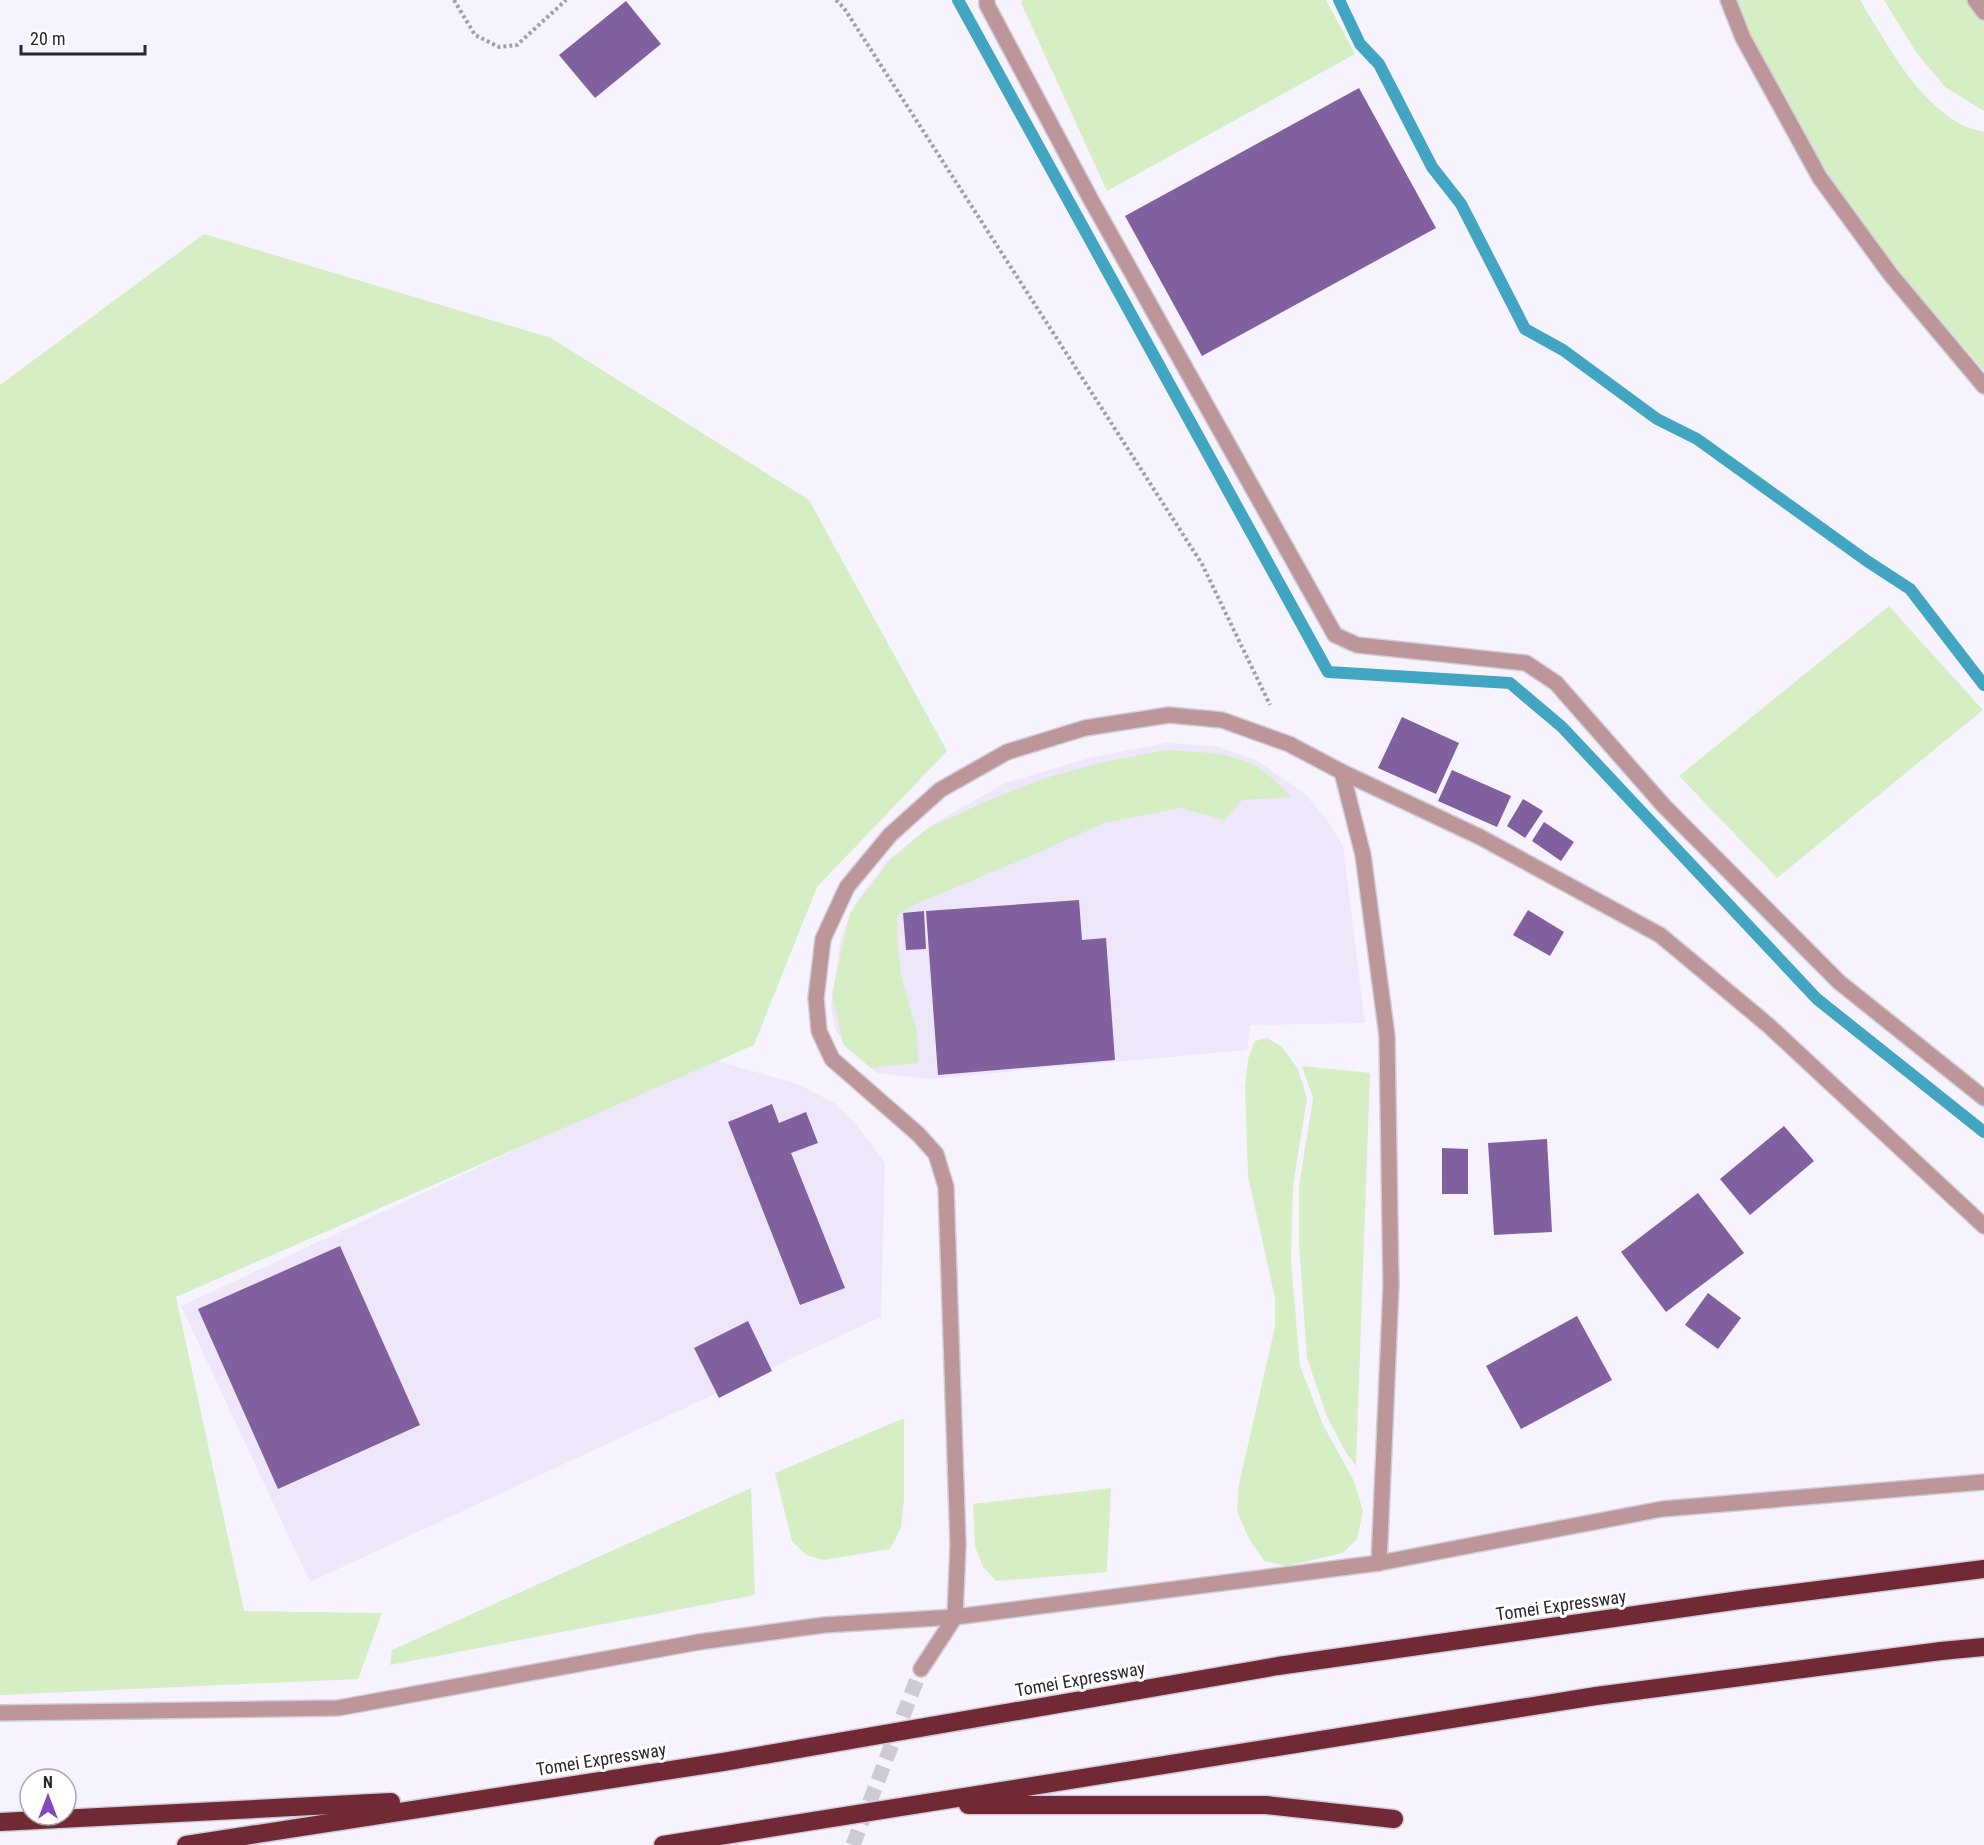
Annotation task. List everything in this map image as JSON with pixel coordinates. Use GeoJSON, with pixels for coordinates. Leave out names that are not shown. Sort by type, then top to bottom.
{"type":"FeatureCollection","features":[{"type":"Feature","properties":{"kind":"highway","name":"Tomei Expressway"},"geometry":{"type":"LineString","coordinates":[[186,1845],[723,1762],[1278,1666],[1747,1599],[1984,1569]]}},
{"type":"Feature","properties":{"kind":"highway"},"geometry":{"type":"LineString","coordinates":[[663,1845],[1596,1696],[1984,1647]]}},
{"type":"Feature","properties":{"kind":"highway"},"geometry":{"type":"LineString","coordinates":[[0,1822],[492,1796]]}},
{"type":"Feature","properties":{"kind":"highway"},"geometry":{"type":"LineString","coordinates":[[910,1805],[1266,1805],[1394,1819]]}},
{"type":"Feature","properties":{"kind":"street"},"geometry":{"type":"LineString","coordinates":[[987,0],[987,5],[1090,198],[1335,635],[1357,645],[1526,663],[1556,683],[1664,806],[1839,982],[1984,1098]]}},
{"type":"Feature","properties":{"kind":"street"},"geometry":{"type":"LineString","coordinates":[[1728,0],[1743,38],[1820,178],[1891,275],[1984,386]]}},
{"type":"Feature","properties":{"kind":"street"},"geometry":{"type":"LineString","coordinates":[[1975,0],[1984,12]]}},
{"type":"Feature","properties":{"kind":"street"},"geometry":{"type":"LineString","coordinates":[[921,1669],[955,1617],[958,1544],[946,1187],[936,1154],[918,1134],[832,1059],[819,1031],[816,998],[823,939],[847,887],[890,835],[940,790],[1007,752],[1084,728],[1169,715],[1222,720],[1289,744],[1342,772],[1480,837],[1659,935],[1768,1025],[1984,1226]]}},
{"type":"Feature","properties":{"kind":"street"},"geometry":{"type":"LineString","coordinates":[[1342,772],[1363,855],[1388,1036],[1391,1286],[1379,1563]]}},
{"type":"Feature","properties":{"kind":"street"},"geometry":{"type":"LineString","coordinates":[[0,1713],[338,1708],[699,1642],[824,1625],[955,1617],[1379,1563],[1662,1509],[1984,1482]]}},
{"type":"Feature","properties":{"kind":"path"},"geometry":{"type":"LineString","coordinates":[[454,0],[475,35],[499,47],[517,45],[567,0]]}},
{"type":"Feature","properties":{"kind":"path"},"geometry":{"type":"LineString","coordinates":[[836,0],[844,8],[1202,564],[1289,744]]}},
{"type":"Feature","properties":{"kind":"shaded area"},"geometry":{"type":"Polygon","coordinates":[[[1166,743],[1216,746],[1256,760],[1304,793],[1325,817],[1343,845],[1365,1023],[1250,1025],[1247,1050],[929,1079],[877,1073],[847,1049],[835,1029],[831,1006],[841,937],[855,904],[887,861],[930,826],[1005,783],[1089,758],[1166,743]]]}},
{"type":"Feature","properties":{"kind":"shaded area"},"geometry":{"type":"Polygon","coordinates":[[[710,1059],[798,1084],[833,1102],[854,1122],[885,1163],[881,1317],[310,1582],[181,1306],[710,1059]]]}},
{"type":"Feature","properties":{"kind":"green space"},"geometry":{"type":"Polygon","coordinates":[[[1022,0],[1326,0],[1355,54],[1107,191],[1021,3],[1022,0]]]}},
{"type":"Feature","properties":{"kind":"green space"},"geometry":{"type":"Polygon","coordinates":[[[1734,0],[1860,0],[1892,52],[1930,100],[1962,125],[1984,132],[1984,371],[1898,270],[1822,164],[1782,100],[1748,34],[1734,0]]]}},
{"type":"Feature","properties":{"kind":"green space"},"geometry":{"type":"Polygon","coordinates":[[[1884,0],[1984,0],[1984,111],[1945,87],[1916,52],[1884,0]]]}},
{"type":"Feature","properties":{"kind":"green space"},"geometry":{"type":"Polygon","coordinates":[[[204,234],[551,338],[809,500],[947,751],[817,887],[754,1045],[176,1297],[244,1611],[382,1613],[358,1679],[0,1695],[0,385],[204,234]]]}},
{"type":"Feature","properties":{"kind":"green space"},"geometry":{"type":"Polygon","coordinates":[[[1889,606],[1983,710],[1777,878],[1679,776],[1889,606]]]}},
{"type":"Feature","properties":{"kind":"green space"},"geometry":{"type":"Polygon","coordinates":[[[1167,750],[1218,754],[1237,758],[1265,773],[1291,797],[1242,800],[1225,820],[1181,808],[1104,823],[920,902],[897,915],[901,975],[917,1033],[918,1063],[871,1068],[843,1044],[832,994],[850,913],[889,861],[928,828],[989,800],[1043,779],[1099,763],[1167,750]]]}},
{"type":"Feature","properties":{"kind":"green space"},"geometry":{"type":"Polygon","coordinates":[[[1267,1038],[1282,1047],[1298,1069],[1307,1098],[1293,1186],[1291,1262],[1300,1366],[1323,1425],[1354,1481],[1363,1511],[1357,1539],[1343,1553],[1286,1566],[1264,1561],[1248,1537],[1237,1511],[1239,1484],[1275,1327],[1275,1298],[1248,1176],[1245,1087],[1248,1059],[1255,1041],[1267,1038]]]}},
{"type":"Feature","properties":{"kind":"green space"},"geometry":{"type":"Polygon","coordinates":[[[1302,1066],[1370,1073],[1356,1466],[1345,1451],[1327,1417],[1307,1358],[1299,1245],[1299,1186],[1313,1098],[1302,1066]]]}},
{"type":"Feature","properties":{"kind":"green space"},"geometry":{"type":"Polygon","coordinates":[[[904,1418],[904,1498],[901,1528],[890,1549],[824,1560],[806,1555],[792,1541],[775,1473],[904,1418]]]}},
{"type":"Feature","properties":{"kind":"green space"},"geometry":{"type":"Polygon","coordinates":[[[751,1488],[755,1595],[390,1665],[392,1650],[751,1488]]]}},
{"type":"Feature","properties":{"kind":"green space"},"geometry":{"type":"Polygon","coordinates":[[[1111,1488],[1107,1572],[996,1581],[983,1567],[975,1546],[973,1504],[1111,1488]]]}},
{"type":"Feature","properties":{"kind":"building"},"geometry":{"type":"Polygon","coordinates":[[[626,1],[661,44],[595,98],[559,55],[626,1]]]}},
{"type":"Feature","properties":{"kind":"building"},"geometry":{"type":"Polygon","coordinates":[[[1359,88],[1436,228],[1202,356],[1125,216],[1359,88]]]}},
{"type":"Feature","properties":{"kind":"building"},"geometry":{"type":"Polygon","coordinates":[[[1402,717],[1459,743],[1436,794],[1378,768],[1402,717]]]}},
{"type":"Feature","properties":{"kind":"building"},"geometry":{"type":"Polygon","coordinates":[[[1452,770],[1511,796],[1497,827],[1438,801],[1452,770]]]}},
{"type":"Feature","properties":{"kind":"building"},"geometry":{"type":"Polygon","coordinates":[[[1523,799],[1543,811],[1525,838],[1507,826],[1523,799]]]}},
{"type":"Feature","properties":{"kind":"building"},"geometry":{"type":"Polygon","coordinates":[[[1544,822],[1574,842],[1561,861],[1532,841],[1544,822]]]}},
{"type":"Feature","properties":{"kind":"building"},"geometry":{"type":"Polygon","coordinates":[[[1079,900],[1082,940],[1106,938],[1115,1060],[938,1075],[926,911],[1079,900]]]}},
{"type":"Feature","properties":{"kind":"building"},"geometry":{"type":"Polygon","coordinates":[[[1528,910],[1564,932],[1550,956],[1513,935],[1528,910]]]}},
{"type":"Feature","properties":{"kind":"building"},"geometry":{"type":"Polygon","coordinates":[[[924,911],[926,949],[906,950],[903,913],[924,911]]]}},
{"type":"Feature","properties":{"kind":"building"},"geometry":{"type":"Polygon","coordinates":[[[772,1104],[779,1123],[806,1112],[818,1143],[791,1153],[845,1288],[800,1305],[728,1122],[772,1104]]]}},
{"type":"Feature","properties":{"kind":"building"},"geometry":{"type":"Polygon","coordinates":[[[1784,1126],[1814,1161],[1750,1215],[1720,1179],[1784,1126]]]}},
{"type":"Feature","properties":{"kind":"building"},"geometry":{"type":"Polygon","coordinates":[[[1547,1139],[1552,1232],[1494,1235],[1488,1143],[1547,1139]]]}},
{"type":"Feature","properties":{"kind":"building"},"geometry":{"type":"Polygon","coordinates":[[[1442,1148],[1468,1149],[1468,1194],[1442,1194],[1442,1148]]]}},
{"type":"Feature","properties":{"kind":"building"},"geometry":{"type":"Polygon","coordinates":[[[1698,1193],[1744,1253],[1666,1312],[1621,1252],[1698,1193]]]}},
{"type":"Feature","properties":{"kind":"building"},"geometry":{"type":"Polygon","coordinates":[[[340,1246],[420,1425],[278,1489],[198,1309],[340,1246]]]}},
{"type":"Feature","properties":{"kind":"building"},"geometry":{"type":"Polygon","coordinates":[[[1708,1293],[1741,1318],[1718,1349],[1685,1325],[1708,1293]]]}},
{"type":"Feature","properties":{"kind":"building"},"geometry":{"type":"Polygon","coordinates":[[[1577,1316],[1612,1380],[1521,1429],[1486,1366],[1577,1316]]]}},
{"type":"Feature","properties":{"kind":"building"},"geometry":{"type":"Polygon","coordinates":[[[748,1321],[772,1371],[719,1398],[694,1348],[748,1321]]]}},
{"type":"Feature","properties":{"kind":"waterway"},"geometry":{"type":"LineString","coordinates":[[958,0],[1328,672],[1510,683],[1562,727],[1817,999],[1984,1132]]}},
{"type":"Feature","properties":{"kind":"waterway"},"geometry":{"type":"LineString","coordinates":[[1339,0],[1360,44],[1379,64],[1432,167],[1461,204],[1525,329],[1563,350],[1657,419],[1697,439],[1867,561],[1910,589],[1984,685]]}},
{"type":"Feature","properties":{"kind":"tunnel"},"geometry":{"type":"LineString","coordinates":[[853,1845],[921,1669]]}}]}
